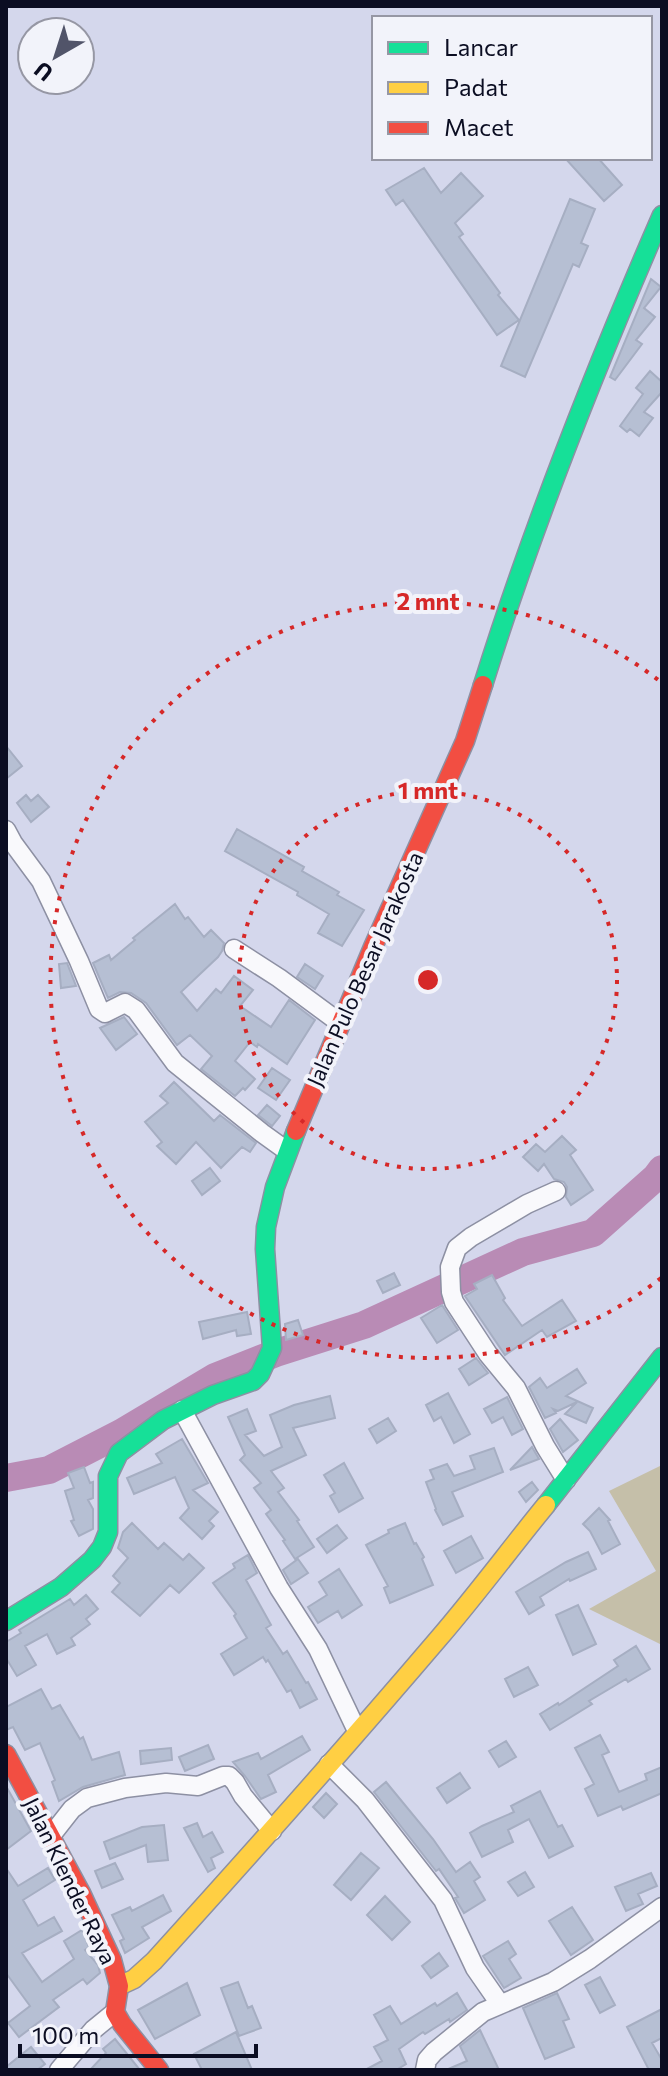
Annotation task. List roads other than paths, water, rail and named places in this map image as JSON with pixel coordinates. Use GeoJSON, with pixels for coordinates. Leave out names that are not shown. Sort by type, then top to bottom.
{"type":"FeatureCollection","features":[{"type":"Feature","properties":{"kind":"street","name":"Jalan Pulo Besar Jarakosta"},"geometry":{"type":"LineString","coordinates":[[6,1621],[61,1587],[102,1547],[108,1532],[108,1476],[119,1453],[146,1431],[182,1410],[253,1381],[260,1374],[272,1348],[266,1227],[270,1203],[287,1151],[465,741],[540,517],[608,340],[662,215]]}},
{"type":"Feature","properties":{"kind":"street"},"geometry":{"type":"LineString","coordinates":[[6,830],[41,881],[99,1009],[105,1013],[125,1003],[136,1010],[175,1063],[287,1151]]}},
{"type":"Feature","properties":{"kind":"street"},"geometry":{"type":"LineString","coordinates":[[234,949],[340,1023]]}},
{"type":"Feature","properties":{"kind":"street"},"geometry":{"type":"LineString","coordinates":[[556,1191],[471,1237],[457,1248],[450,1267],[454,1302],[488,1354],[516,1388],[566,1480]]}},
{"type":"Feature","properties":{"kind":"street"},"geometry":{"type":"LineString","coordinates":[[119,1986],[134,1979],[154,1961],[272,1831],[341,1777],[357,1731],[441,1636],[662,1357]]}},
{"type":"Feature","properties":{"kind":"street"},"geometry":{"type":"LineString","coordinates":[[182,1410],[279,1588],[318,1649],[357,1731]]}},
{"type":"Feature","properties":{"kind":"street","name":"Jalan Klender Raya"},"geometry":{"type":"LineString","coordinates":[[6,1754],[81,1893],[112,1960],[119,1986],[115,2012]]}},
{"type":"Feature","properties":{"kind":"street"},"geometry":{"type":"LineString","coordinates":[[50,1837],[72,1809],[87,1798],[125,1788],[166,1783],[198,1786],[223,1776],[229,1776],[235,1782],[272,1831]]}},
{"type":"Feature","properties":{"kind":"street"},"geometry":{"type":"LineString","coordinates":[[341,1777],[383,1822],[443,1900],[475,1968],[500,2004]]}},
{"type":"Feature","properties":{"kind":"street"},"geometry":{"type":"LineString","coordinates":[[425,2070],[427,2060],[434,2052],[483,2012],[553,1982],[662,1907]]}},
{"type":"Feature","properties":{"kind":"street"},"geometry":{"type":"LineString","coordinates":[[59,2070],[93,2030],[115,2012],[159,2070]]}},
{"type":"Feature","properties":{"kind":"waterway"},"geometry":{"type":"LineString","coordinates":[[6,1478],[49,1470],[121,1433],[215,1377],[276,1353],[364,1325],[523,1252],[593,1233],[662,1169]]}}]}
